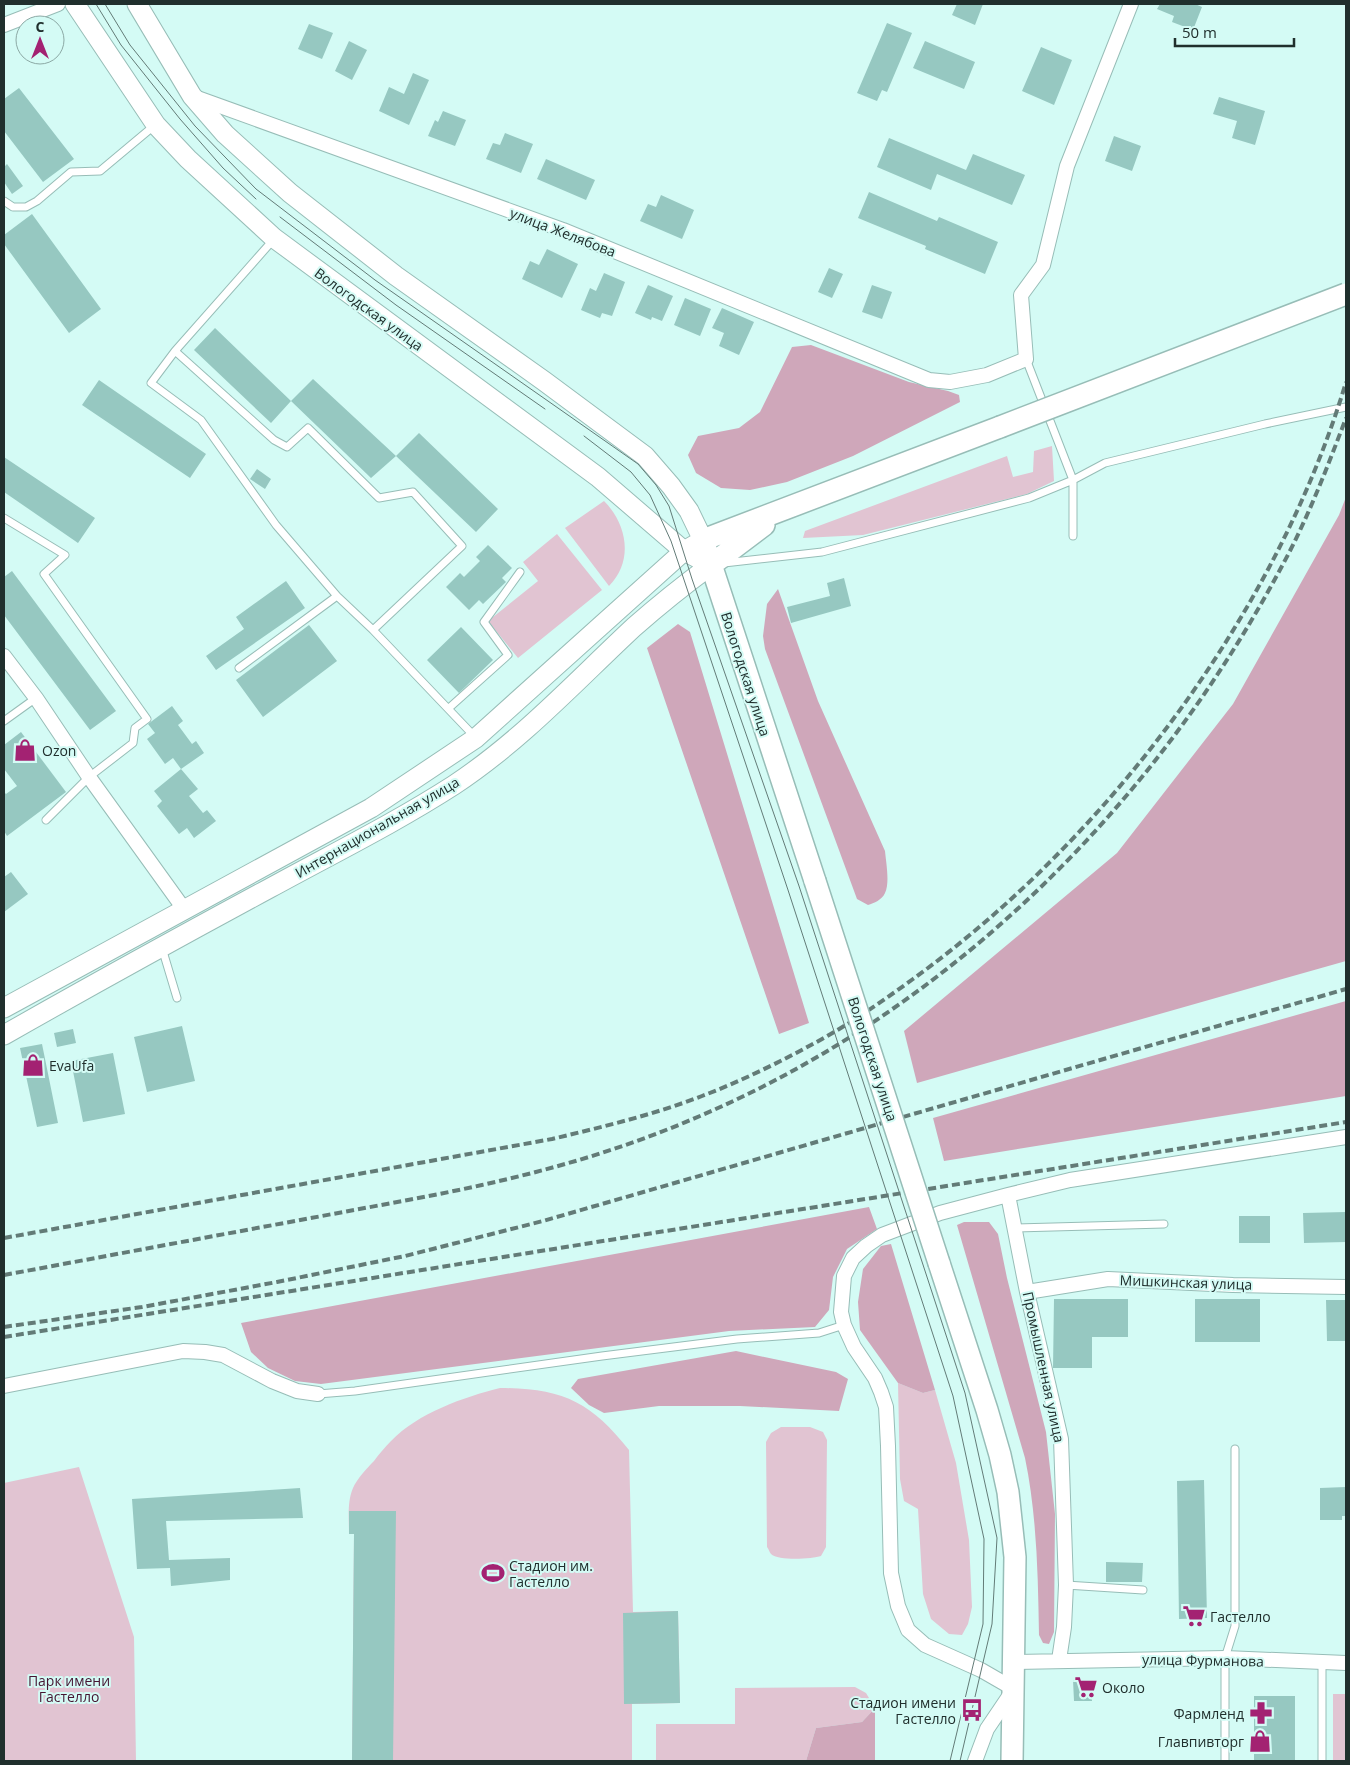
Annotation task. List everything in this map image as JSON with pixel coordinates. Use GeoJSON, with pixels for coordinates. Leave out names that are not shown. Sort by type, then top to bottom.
{"type":"FeatureCollection","features":[{"type":"Feature","properties":{"kind":"main road","name":"Вологодская улица"},"geometry":{"type":"LineString","coordinates":[[75,4],[156,125],[188,159],[274,238],[598,477],[684,551],[711,565]]}},
{"type":"Feature","properties":{"kind":"main road","name":"Вологодская улица"},"geometry":{"type":"LineString","coordinates":[[137,4],[192,96],[225,134],[290,193],[396,276],[544,381],[645,456],[672,486],[689,510],[704,540],[1000,1455],[1008,1492],[1015,1557],[1012,1761]]}},
{"type":"Feature","properties":{"kind":"main road"},"geometry":{"type":"LineString","coordinates":[[704,540],[1346,294]]}},
{"type":"Feature","properties":{"kind":"main road"},"geometry":{"type":"LineString","coordinates":[[711,565],[784,510]]}},
{"type":"Feature","properties":{"kind":"main road","name":"Интернациональная улица"},"geometry":{"type":"LineString","coordinates":[[4,1008],[372,808],[476,738],[684,551],[704,540]]}},
{"type":"Feature","properties":{"kind":"main road","name":"Интернациональная улица"},"geometry":{"type":"LineString","coordinates":[[4,1035],[162,946],[380,828],[454,785],[543,716],[636,626],[686,583],[711,565]]}},
{"type":"Feature","properties":{"kind":"street"},"geometry":{"type":"LineString","coordinates":[[4,25],[58,4]]}},
{"type":"Feature","properties":{"kind":"street"},"geometry":{"type":"LineString","coordinates":[[1026,359],[1021,295],[1043,265],[1067,166],[1131,4]]}},
{"type":"Feature","properties":{"kind":"street","name":"улица Желябова"},"geometry":{"type":"LineString","coordinates":[[192,96],[563,230],[929,380],[950,382],[987,374],[1026,359]]}},
{"type":"Feature","properties":{"kind":"street"},"geometry":{"type":"LineString","coordinates":[[4,656],[36,698],[89,777],[184,909]]}},
{"type":"Feature","properties":{"kind":"street"},"geometry":{"type":"LineString","coordinates":[[975,1761],[987,1729],[1014,1689],[981,1670],[925,1646],[908,1630],[898,1606],[891,1573],[886,1407],[875,1378],[854,1347],[844,1325],[842,1312],[844,1276],[853,1258],[882,1235],[940,1213],[1008,1195],[1070,1180],[1346,1137]]}},
{"type":"Feature","properties":{"kind":"street","name":"Промышленная улица"},"geometry":{"type":"LineString","coordinates":[[1008,1195],[1027,1292],[1061,1439],[1066,1585],[1064,1627],[1059,1660]]}},
{"type":"Feature","properties":{"kind":"street","name":"Мишкинская улица"},"geometry":{"type":"LineString","coordinates":[[1027,1292],[1108,1279],[1232,1285],[1346,1287]]}},
{"type":"Feature","properties":{"kind":"street"},"geometry":{"type":"LineString","coordinates":[[4,1386],[183,1351],[223,1355],[272,1381],[297,1391],[318,1394]]}},
{"type":"Feature","properties":{"kind":"street","name":"улица Фурманова"},"geometry":{"type":"LineString","coordinates":[[1014,1662],[1225,1658],[1346,1663]]}},
{"type":"Feature","properties":{"kind":"lane"},"geometry":{"type":"LineString","coordinates":[[4,201],[13,207],[26,207],[71,172],[100,171],[156,125]]}},
{"type":"Feature","properties":{"kind":"lane"},"geometry":{"type":"LineString","coordinates":[[274,238],[175,351],[151,383],[201,420],[276,524],[337,596],[476,738]]}},
{"type":"Feature","properties":{"kind":"lane"},"geometry":{"type":"LineString","coordinates":[[175,351],[274,440],[287,447],[308,428],[379,498],[413,492],[462,546],[372,630]]}},
{"type":"Feature","properties":{"kind":"lane"},"geometry":{"type":"LineString","coordinates":[[1026,359],[1073,480],[1073,536]]}},
{"type":"Feature","properties":{"kind":"lane"},"geometry":{"type":"LineString","coordinates":[[711,565],[822,552],[1029,498],[1073,480],[1105,463],[1265,424],[1346,408]]}},
{"type":"Feature","properties":{"kind":"lane"},"geometry":{"type":"LineString","coordinates":[[4,518],[65,555],[44,574],[147,718],[135,728],[133,743],[89,777],[46,820]]}},
{"type":"Feature","properties":{"kind":"lane"},"geometry":{"type":"LineString","coordinates":[[448,708],[508,655],[484,622],[520,572]]}},
{"type":"Feature","properties":{"kind":"lane"},"geometry":{"type":"LineString","coordinates":[[239,668],[337,596]]}},
{"type":"Feature","properties":{"kind":"lane"},"geometry":{"type":"LineString","coordinates":[[4,721],[36,698]]}},
{"type":"Feature","properties":{"kind":"lane"},"geometry":{"type":"LineString","coordinates":[[162,946],[177,998]]}},
{"type":"Feature","properties":{"kind":"lane"},"geometry":{"type":"LineString","coordinates":[[1014,1228],[1164,1224]]}},
{"type":"Feature","properties":{"kind":"lane"},"geometry":{"type":"LineString","coordinates":[[318,1394],[355,1391],[736,1339],[819,1333],[844,1325]]}},
{"type":"Feature","properties":{"kind":"lane"},"geometry":{"type":"LineString","coordinates":[[1225,1761],[1225,1658],[1235,1626],[1235,1449]]}},
{"type":"Feature","properties":{"kind":"lane"},"geometry":{"type":"LineString","coordinates":[[1066,1585],[1143,1590]]}},
{"type":"Feature","properties":{"kind":"lane"},"geometry":{"type":"LineString","coordinates":[[1322,1663],[1322,1761]]}},
{"type":"Feature","properties":{"kind":"green space"},"geometry":{"type":"Polygon","coordinates":[[[1052,446],[1054,481],[1027,494],[863,535],[803,538],[805,531],[1007,456],[1013,477],[1033,472],[1034,451],[1052,446]]]}},
{"type":"Feature","properties":{"kind":"green space"},"geometry":{"type":"Polygon","coordinates":[[[604,501],[618,520],[624,543],[622,565],[617,576],[609,586],[565,528],[604,501]]]}},
{"type":"Feature","properties":{"kind":"green space"},"geometry":{"type":"Polygon","coordinates":[[[557,534],[602,590],[518,658],[488,621],[538,581],[523,562],[557,534]]]}},
{"type":"Feature","properties":{"kind":"green space"},"geometry":{"type":"Polygon","coordinates":[[[898,1383],[923,1393],[935,1390],[956,1463],[969,1540],[972,1607],[968,1624],[962,1635],[949,1634],[931,1619],[923,1594],[918,1509],[904,1501],[900,1479],[898,1383]]]}},
{"type":"Feature","properties":{"kind":"green space","name":"Стадион им. Гастелло"},"geometry":{"type":"Polygon","coordinates":[[[500,1388],[541,1391],[574,1401],[602,1420],[629,1450],[633,1612],[678,1611],[680,1703],[632,1704],[632,1761],[352,1761],[354,1534],[349,1534],[349,1517],[353,1488],[362,1474],[387,1446],[414,1422],[457,1401],[500,1388]]]}},
{"type":"Feature","properties":{"kind":"green space"},"geometry":{"type":"Polygon","coordinates":[[[781,1427],[810,1427],[823,1432],[827,1440],[826,1547],[821,1556],[803,1559],[780,1558],[771,1554],[767,1547],[766,1442],[771,1433],[781,1427]]]}},
{"type":"Feature","properties":{"kind":"green space","name":"Парк имени Гастелло"},"geometry":{"type":"Polygon","coordinates":[[[79,1467],[134,1637],[136,1761],[4,1761],[4,1483],[79,1467]]]}},
{"type":"Feature","properties":{"kind":"green space"},"geometry":{"type":"Polygon","coordinates":[[[855,1687],[866,1693],[875,1708],[862,1722],[816,1728],[806,1761],[656,1761],[656,1724],[735,1724],[735,1688],[855,1687]]]}},
{"type":"Feature","properties":{"kind":"green space"},"geometry":{"type":"Polygon","coordinates":[[[1333,1694],[1346,1694],[1346,1761],[1333,1761],[1333,1694]]]}},
{"type":"Feature","properties":{"kind":"shaded area"},"geometry":{"type":"Polygon","coordinates":[[[811,345],[909,382],[959,395],[960,402],[853,456],[787,482],[750,490],[721,488],[696,473],[688,455],[698,436],[739,428],[760,412],[792,347],[811,345]]]}},
{"type":"Feature","properties":{"kind":"shaded area"},"geometry":{"type":"Polygon","coordinates":[[[1346,497],[1346,961],[917,1083],[904,1031],[1117,853],[1233,704],[1339,515],[1346,497]]]}},
{"type":"Feature","properties":{"kind":"shaded area"},"geometry":{"type":"Polygon","coordinates":[[[778,589],[818,701],[885,851],[886,889],[880,899],[868,905],[857,899],[765,649],[763,636],[767,604],[778,589]]]}},
{"type":"Feature","properties":{"kind":"shaded area"},"geometry":{"type":"Polygon","coordinates":[[[678,624],[690,632],[809,1023],[779,1034],[647,648],[678,624]]]}},
{"type":"Feature","properties":{"kind":"shaded area"},"geometry":{"type":"Polygon","coordinates":[[[1346,1001],[1346,1096],[944,1161],[933,1118],[1346,1001]]]}},
{"type":"Feature","properties":{"kind":"shaded area"},"geometry":{"type":"Polygon","coordinates":[[[869,1207],[877,1229],[847,1249],[833,1277],[829,1310],[815,1327],[729,1331],[321,1384],[295,1381],[268,1368],[251,1352],[241,1323],[869,1207]]]}},
{"type":"Feature","properties":{"kind":"shaded area"},"geometry":{"type":"Polygon","coordinates":[[[964,1222],[989,1222],[998,1234],[1007,1278],[1046,1432],[1055,1514],[1054,1632],[1049,1644],[1043,1643],[1039,1635],[1034,1524],[1025,1458],[957,1225],[964,1222]]]}},
{"type":"Feature","properties":{"kind":"shaded area"},"geometry":{"type":"Polygon","coordinates":[[[891,1244],[935,1390],[923,1393],[898,1383],[860,1330],[858,1302],[863,1269],[881,1246],[891,1244]]]}},
{"type":"Feature","properties":{"kind":"shaded area"},"geometry":{"type":"Polygon","coordinates":[[[736,1351],[836,1372],[848,1379],[839,1411],[740,1406],[659,1406],[604,1413],[589,1405],[571,1388],[578,1379],[736,1351]]]}},
{"type":"Feature","properties":{"kind":"shaded area"},"geometry":{"type":"Polygon","coordinates":[[[875,1708],[875,1761],[806,1761],[816,1728],[862,1722],[875,1708]]]}},
{"type":"Feature","properties":{"kind":"building"},"geometry":{"type":"Polygon","coordinates":[[[957,4],[983,4],[975,25],[952,15],[957,4]]]}},
{"type":"Feature","properties":{"kind":"building"},"geometry":{"type":"Polygon","coordinates":[[[1160,4],[1195,4],[1202,7],[1193,30],[1172,22],[1174,16],[1157,9],[1160,4]]]}},
{"type":"Feature","properties":{"kind":"building"},"geometry":{"type":"Polygon","coordinates":[[[887,23],[912,33],[887,92],[882,90],[877,101],[857,93],[887,23]]]}},
{"type":"Feature","properties":{"kind":"building"},"geometry":{"type":"Polygon","coordinates":[[[309,24],[333,33],[322,59],[298,49],[309,24]]]}},
{"type":"Feature","properties":{"kind":"building"},"geometry":{"type":"Polygon","coordinates":[[[349,41],[367,50],[352,80],[335,71],[349,41]]]}},
{"type":"Feature","properties":{"kind":"building"},"geometry":{"type":"Polygon","coordinates":[[[925,41],[975,62],[964,89],[913,68],[925,41]]]}},
{"type":"Feature","properties":{"kind":"building"},"geometry":{"type":"Polygon","coordinates":[[[1041,47],[1072,60],[1054,105],[1022,91],[1041,47]]]}},
{"type":"Feature","properties":{"kind":"building"},"geometry":{"type":"Polygon","coordinates":[[[413,73],[429,80],[409,125],[379,111],[389,87],[404,94],[413,73]]]}},
{"type":"Feature","properties":{"kind":"building"},"geometry":{"type":"Polygon","coordinates":[[[19,88],[74,159],[43,182],[4,131],[4,99],[19,88]]]}},
{"type":"Feature","properties":{"kind":"building"},"geometry":{"type":"Polygon","coordinates":[[[1219,97],[1265,111],[1255,145],[1232,138],[1237,121],[1213,114],[1219,97]]]}},
{"type":"Feature","properties":{"kind":"building"},"geometry":{"type":"Polygon","coordinates":[[[443,111],[466,120],[455,146],[428,136],[435,120],[438,122],[443,111]]]}},
{"type":"Feature","properties":{"kind":"building"},"geometry":{"type":"Polygon","coordinates":[[[505,133],[533,144],[521,173],[486,159],[493,143],[500,145],[505,133]]]}},
{"type":"Feature","properties":{"kind":"building"},"geometry":{"type":"Polygon","coordinates":[[[1114,136],[1141,146],[1132,171],[1105,161],[1114,136]]]}},
{"type":"Feature","properties":{"kind":"building"},"geometry":{"type":"Polygon","coordinates":[[[889,138],[966,170],[973,154],[1025,175],[1012,205],[937,174],[931,190],[877,167],[889,138]]]}},
{"type":"Feature","properties":{"kind":"building"},"geometry":{"type":"Polygon","coordinates":[[[546,159],[595,180],[586,200],[537,179],[546,159]]]}},
{"type":"Feature","properties":{"kind":"building"},"geometry":{"type":"Polygon","coordinates":[[[7,164],[23,186],[12,194],[4,182],[4,167],[7,164]]]}},
{"type":"Feature","properties":{"kind":"building"},"geometry":{"type":"Polygon","coordinates":[[[869,192],[937,221],[939,217],[998,242],[985,274],[925,249],[926,246],[858,218],[869,192]]]}},
{"type":"Feature","properties":{"kind":"building"},"geometry":{"type":"Polygon","coordinates":[[[661,195],[694,210],[682,239],[640,221],[648,204],[656,207],[661,195]]]}},
{"type":"Feature","properties":{"kind":"building"},"geometry":{"type":"Polygon","coordinates":[[[32,214],[101,309],[69,333],[4,244],[4,235],[32,214]]]}},
{"type":"Feature","properties":{"kind":"building"},"geometry":{"type":"Polygon","coordinates":[[[547,249],[578,264],[562,298],[522,279],[530,261],[539,265],[547,249]]]}},
{"type":"Feature","properties":{"kind":"building"},"geometry":{"type":"Polygon","coordinates":[[[829,268],[843,274],[832,298],[818,292],[829,268]]]}},
{"type":"Feature","properties":{"kind":"building"},"geometry":{"type":"Polygon","coordinates":[[[604,273],[625,282],[612,316],[602,313],[600,318],[581,310],[590,288],[596,291],[604,273]]]}},
{"type":"Feature","properties":{"kind":"building"},"geometry":{"type":"Polygon","coordinates":[[[648,285],[673,296],[662,321],[652,317],[651,320],[635,313],[648,285]]]}},
{"type":"Feature","properties":{"kind":"building"},"geometry":{"type":"Polygon","coordinates":[[[872,285],[892,292],[882,319],[862,312],[872,285]]]}},
{"type":"Feature","properties":{"kind":"building"},"geometry":{"type":"Polygon","coordinates":[[[685,298],[711,309],[700,336],[674,325],[685,298]]]}},
{"type":"Feature","properties":{"kind":"building"},"geometry":{"type":"Polygon","coordinates":[[[722,308],[754,322],[739,355],[719,346],[724,333],[712,328],[722,308]]]}},
{"type":"Feature","properties":{"kind":"building"},"geometry":{"type":"Polygon","coordinates":[[[215,328],[291,401],[271,423],[194,350],[215,328]]]}},
{"type":"Feature","properties":{"kind":"building"},"geometry":{"type":"Polygon","coordinates":[[[313,379],[396,456],[371,478],[291,401],[313,379]]]}},
{"type":"Feature","properties":{"kind":"building"},"geometry":{"type":"Polygon","coordinates":[[[99,380],[206,454],[190,478],[82,405],[99,380]]]}},
{"type":"Feature","properties":{"kind":"building"},"geometry":{"type":"Polygon","coordinates":[[[419,433],[498,509],[476,532],[396,456],[419,433]]]}},
{"type":"Feature","properties":{"kind":"building"},"geometry":{"type":"Polygon","coordinates":[[[4,457],[95,518],[78,543],[4,492],[4,457]]]}},
{"type":"Feature","properties":{"kind":"building"},"geometry":{"type":"Polygon","coordinates":[[[257,469],[271,479],[265,489],[250,479],[257,469]]]}},
{"type":"Feature","properties":{"kind":"building"},"geometry":{"type":"Polygon","coordinates":[[[488,545],[512,568],[502,578],[506,582],[483,604],[479,600],[469,610],[446,587],[460,573],[464,577],[480,561],[476,557],[488,545]]]}},
{"type":"Feature","properties":{"kind":"building"},"geometry":{"type":"Polygon","coordinates":[[[12,571],[116,711],[90,730],[4,615],[4,577],[12,571]]]}},
{"type":"Feature","properties":{"kind":"building"},"geometry":{"type":"Polygon","coordinates":[[[844,578],[851,606],[791,623],[787,607],[830,596],[827,583],[844,578]]]}},
{"type":"Feature","properties":{"kind":"building"},"geometry":{"type":"Polygon","coordinates":[[[286,581],[305,608],[216,670],[206,656],[244,629],[236,617],[286,581]]]}},
{"type":"Feature","properties":{"kind":"building"},"geometry":{"type":"Polygon","coordinates":[[[309,625],[337,661],[263,717],[236,680],[309,625]]]}},
{"type":"Feature","properties":{"kind":"building"},"geometry":{"type":"Polygon","coordinates":[[[461,627],[493,660],[459,693],[427,660],[461,627]]]}},
{"type":"Feature","properties":{"kind":"building"},"geometry":{"type":"Polygon","coordinates":[[[172,706],[183,721],[178,725],[192,744],[196,741],[204,753],[181,769],[173,758],[165,764],[147,739],[155,733],[148,724],[172,706]]]}},
{"type":"Feature","properties":{"kind":"building"},"geometry":{"type":"Polygon","coordinates":[[[21,732],[66,792],[7,836],[4,831],[4,792],[6,794],[17,786],[4,769],[4,745],[21,732]]]}},
{"type":"Feature","properties":{"kind":"building"},"geometry":{"type":"Polygon","coordinates":[[[181,769],[198,789],[189,796],[203,813],[207,810],[216,821],[194,838],[187,828],[179,834],[157,806],[162,801],[154,791],[181,769]]]}},
{"type":"Feature","properties":{"kind":"building"},"geometry":{"type":"Polygon","coordinates":[[[11,872],[28,894],[4,912],[4,877],[11,872]]]}},
{"type":"Feature","properties":{"kind":"building"},"geometry":{"type":"Polygon","coordinates":[[[182,1026],[195,1081],[147,1092],[134,1037],[182,1026]]]}},
{"type":"Feature","properties":{"kind":"building"},"geometry":{"type":"Polygon","coordinates":[[[73,1029],[76,1043],[57,1047],[54,1033],[73,1029]]]}},
{"type":"Feature","properties":{"kind":"building"},"geometry":{"type":"Polygon","coordinates":[[[42,1044],[58,1123],[37,1127],[20,1048],[42,1044]]]}},
{"type":"Feature","properties":{"kind":"building"},"geometry":{"type":"Polygon","coordinates":[[[113,1053],[125,1114],[83,1122],[71,1061],[113,1053]]]}},
{"type":"Feature","properties":{"kind":"building"},"geometry":{"type":"Polygon","coordinates":[[[1346,1212],[1346,1242],[1304,1243],[1303,1213],[1346,1212]]]}},
{"type":"Feature","properties":{"kind":"building"},"geometry":{"type":"Polygon","coordinates":[[[1239,1216],[1270,1216],[1270,1243],[1239,1243],[1239,1216]]]}},
{"type":"Feature","properties":{"kind":"building"},"geometry":{"type":"Polygon","coordinates":[[[1054,1299],[1128,1299],[1128,1337],[1092,1337],[1092,1368],[1053,1368],[1054,1299]]]}},
{"type":"Feature","properties":{"kind":"building"},"geometry":{"type":"Polygon","coordinates":[[[1195,1299],[1260,1299],[1260,1342],[1195,1342],[1195,1299]]]}},
{"type":"Feature","properties":{"kind":"building"},"geometry":{"type":"Polygon","coordinates":[[[1326,1300],[1346,1300],[1346,1341],[1327,1341],[1326,1300]]]}},
{"type":"Feature","properties":{"kind":"building"},"geometry":{"type":"Polygon","coordinates":[[[1204,1480],[1207,1618],[1179,1619],[1177,1481],[1204,1480]]]}},
{"type":"Feature","properties":{"kind":"building"},"geometry":{"type":"Polygon","coordinates":[[[1346,1487],[1346,1516],[1342,1516],[1342,1520],[1320,1520],[1320,1488],[1346,1487]]]}},
{"type":"Feature","properties":{"kind":"building"},"geometry":{"type":"Polygon","coordinates":[[[300,1488],[303,1518],[166,1521],[169,1560],[230,1558],[230,1580],[171,1586],[170,1568],[137,1569],[132,1499],[300,1488]]]}},
{"type":"Feature","properties":{"kind":"building"},"geometry":{"type":"Polygon","coordinates":[[[349,1511],[396,1511],[393,1761],[352,1761],[354,1534],[349,1534],[349,1511]]]}},
{"type":"Feature","properties":{"kind":"building"},"geometry":{"type":"Polygon","coordinates":[[[1106,1562],[1143,1563],[1142,1582],[1106,1582],[1106,1562]]]}},
{"type":"Feature","properties":{"kind":"building"},"geometry":{"type":"Polygon","coordinates":[[[678,1611],[680,1703],[624,1704],[623,1613],[678,1611]]]}},
{"type":"Feature","properties":{"kind":"building"},"geometry":{"type":"Polygon","coordinates":[[[1073,1680],[1091,1680],[1092,1701],[1074,1701],[1073,1680]]]}},
{"type":"Feature","properties":{"kind":"building"},"geometry":{"type":"Polygon","coordinates":[[[1254,1696],[1295,1696],[1295,1761],[1254,1761],[1254,1696]]]}},
{"type":"Feature","properties":{"kind":"tram line"},"geometry":{"type":"LineString","coordinates":[[96,4],[121,45],[180,119],[223,168],[256,199]]}},
{"type":"Feature","properties":{"kind":"tram line"},"geometry":{"type":"LineString","coordinates":[[105,4],[130,45],[195,126],[256,189],[375,280],[638,464],[656,485],[669,506],[692,579],[799,886],[965,1393],[997,1538],[992,1624],[960,1761]]}},
{"type":"Feature","properties":{"kind":"tram line"},"geometry":{"type":"LineString","coordinates":[[280,217],[396,305],[545,409]]}},
{"type":"Feature","properties":{"kind":"tram line"},"geometry":{"type":"LineString","coordinates":[[584,436],[631,472],[650,495],[671,541],[788,890],[953,1396],[984,1539],[983,1624],[950,1761]]}},
{"type":"Feature","properties":{"kind":"railway"},"geometry":{"type":"LineString","coordinates":[[4,1238],[552,1139],[609,1125],[665,1109],[730,1085],[798,1052],[850,1022],[913,979],[985,922],[1053,859],[1118,789],[1177,714],[1230,635],[1277,553],[1316,468],[1346,382]]}},
{"type":"Feature","properties":{"kind":"railway"},"geometry":{"type":"LineString","coordinates":[[4,1275],[428,1196],[506,1179],[593,1156],[677,1126],[732,1102],[785,1075],[863,1029],[936,977],[1006,919],[1071,857],[1131,790],[1187,719],[1237,644],[1282,566],[1300,530],[1346,418]]}},
{"type":"Feature","properties":{"kind":"railway"},"geometry":{"type":"LineString","coordinates":[[4,1327],[142,1307],[405,1256],[543,1221],[1346,989]]}},
{"type":"Feature","properties":{"kind":"railway"},"geometry":{"type":"LineString","coordinates":[[4,1337],[1346,1122]]}},
{"type":"Feature","properties":{"kind":"place","name":"Ozon"},"geometry":{"type":"Point","coordinates":[25,750]}},
{"type":"Feature","properties":{"kind":"place","name":"EvaUfa"},"geometry":{"type":"Point","coordinates":[33,1065]}},
{"type":"Feature","properties":{"kind":"place","name":"Стадион им. Гастелло"},"geometry":{"type":"Point","coordinates":[493,1573]}},
{"type":"Feature","properties":{"kind":"place","name":"Гастелло"},"geometry":{"type":"Point","coordinates":[1194,1616]}},
{"type":"Feature","properties":{"kind":"place","name":"Около"},"geometry":{"type":"Point","coordinates":[1086,1687]}},
{"type":"Feature","properties":{"kind":"place","name":"Стадион имени Гастелло"},"geometry":{"type":"Point","coordinates":[972,1710]}},
{"type":"Feature","properties":{"kind":"place","name":"Фармленд"},"geometry":{"type":"Point","coordinates":[1261,1713]}},
{"type":"Feature","properties":{"kind":"place","name":"Главпивторг"},"geometry":{"type":"Point","coordinates":[1260,1741]}}]}
